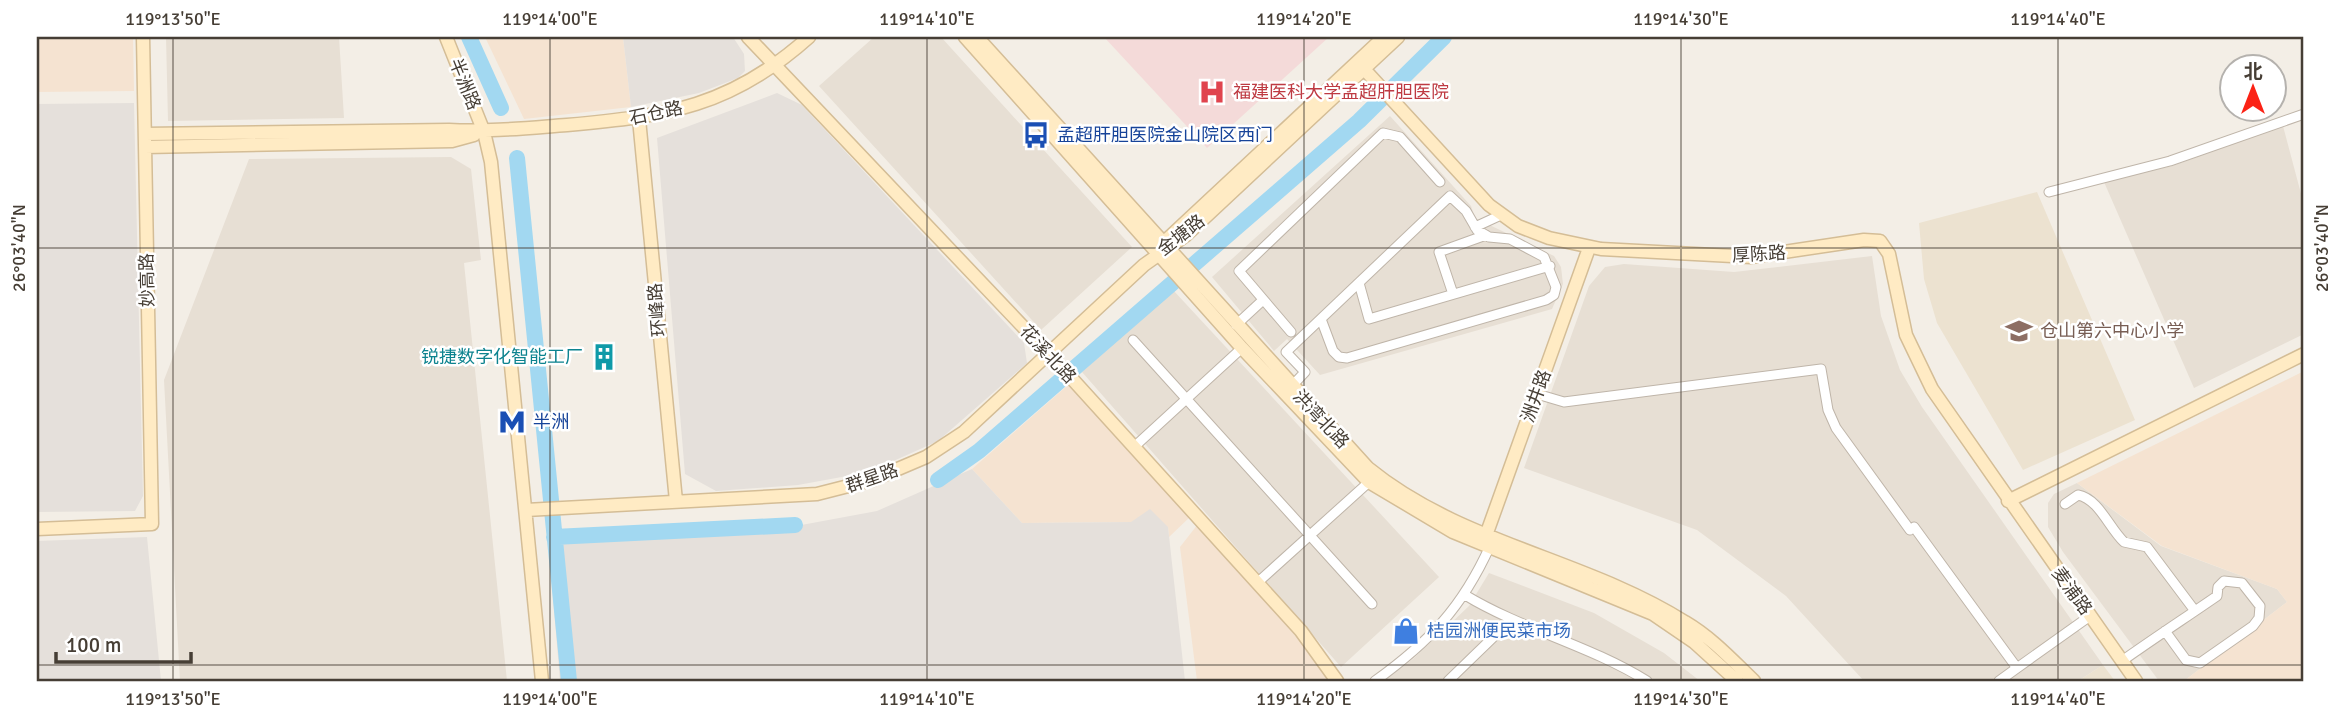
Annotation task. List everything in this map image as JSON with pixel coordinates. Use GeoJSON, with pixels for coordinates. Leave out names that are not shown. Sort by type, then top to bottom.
{"type":"FeatureCollection","features":[{"type":"Feature","properties":{"kind":"street","name":"妙高路"},"geometry":{"type":"LineString","coordinates":[[37,529],[152,524],[143,37]]}},
{"type":"Feature","properties":{"kind":"street","name":"半洲路"},"geometry":{"type":"LineString","coordinates":[[446,37],[484,132],[491,162],[542,681]]}},
{"type":"Feature","properties":{"kind":"street","name":"花溪北路"},"geometry":{"type":"LineString","coordinates":[[748,37],[1077,384],[1301,631],[1336,681]]}},
{"type":"Feature","properties":{"kind":"street","name":"石仓路"},"geometry":{"type":"LineString","coordinates":[[145,140],[452,141],[484,132],[639,119],[701,103],[733,90],[777,66],[809,37]]}},
{"type":"Feature","properties":{"kind":"street","name":"洪湾北路"},"geometry":{"type":"LineString","coordinates":[[965,37],[1161,249]]}},
{"type":"Feature","properties":{"kind":"street","name":"洪湾北路"},"geometry":{"type":"LineString","coordinates":[[977,37],[1184,275],[1242,348],[1369,482],[1417,513],[1653,614],[1700,646],[1737,681]]}},
{"type":"Feature","properties":{"kind":"street","name":"金塘路"},"geometry":{"type":"LineString","coordinates":[[1144,265],[1384,37]]}},
{"type":"Feature","properties":{"kind":"street","name":"金塘路"},"geometry":{"type":"LineString","coordinates":[[1161,249],[1185,236],[1398,37]]}},
{"type":"Feature","properties":{"kind":"street","name":"厚陈路"},"geometry":{"type":"LineString","coordinates":[[1364,69],[1471,188],[1501,215],[1549,239],[1589,248],[1762,257],[1864,240],[1880,241],[1889,254],[1901,318],[1921,370],[2008,501]]}},
{"type":"Feature","properties":{"kind":"street"},"geometry":{"type":"LineString","coordinates":[[2049,192],[2170,161],[2304,114]]}},
{"type":"Feature","properties":{"kind":"street","name":"环峰路"},"geometry":{"type":"LineString","coordinates":[[639,119],[676,501]]}},
{"type":"Feature","properties":{"kind":"street"},"geometry":{"type":"LineString","coordinates":[[1290,332],[1238,271],[1380,135],[1387,132],[1400,137],[1440,182]]}},
{"type":"Feature","properties":{"kind":"street"},"geometry":{"type":"LineString","coordinates":[[1291,387],[1305,372],[1286,352],[1450,196],[1466,211],[1475,227],[1486,235],[1510,239],[1541,254],[1550,266],[1556,291],[1551,298],[1347,358],[1339,358],[1333,351],[1321,319]]}},
{"type":"Feature","properties":{"kind":"street"},"geometry":{"type":"LineString","coordinates":[[1475,227],[1501,215]]}},
{"type":"Feature","properties":{"kind":"street"},"geometry":{"type":"LineString","coordinates":[[1454,294],[1439,252],[1486,235]]}},
{"type":"Feature","properties":{"kind":"street","name":"洲井路"},"geometry":{"type":"LineString","coordinates":[[1487,542],[1589,248]]}},
{"type":"Feature","properties":{"kind":"street","name":"群星路"},"geometry":{"type":"LineString","coordinates":[[526,510],[803,495],[843,488],[888,474],[957,438],[1144,265]]}},
{"type":"Feature","properties":{"kind":"street"},"geometry":{"type":"LineString","coordinates":[[1359,283],[1370,318],[1550,266]]}},
{"type":"Feature","properties":{"kind":"street","name":"洪湾北路"},"geometry":{"type":"LineString","coordinates":[[1184,275],[1236,325],[1341,441],[1384,481],[1487,542],[1620,589],[1665,610],[1709,638],[1754,681]]}},
{"type":"Feature","properties":{"kind":"street"},"geometry":{"type":"LineString","coordinates":[[1236,325],[1263,300]]}},
{"type":"Feature","properties":{"kind":"street"},"geometry":{"type":"LineString","coordinates":[[1133,340],[1372,604]]}},
{"type":"Feature","properties":{"kind":"street"},"geometry":{"type":"LineString","coordinates":[[1133,447],[1242,348]]}},
{"type":"Feature","properties":{"kind":"street"},"geometry":{"type":"LineString","coordinates":[[2008,501],[2304,354]]}},
{"type":"Feature","properties":{"kind":"street"},"geometry":{"type":"LineString","coordinates":[[1537,394],[1564,402],[1821,369],[1832,423],[1910,530],[1914,527],[2017,668]]}},
{"type":"Feature","properties":{"kind":"street"},"geometry":{"type":"LineString","coordinates":[[1257,583],[1369,482]]}},
{"type":"Feature","properties":{"kind":"street"},"geometry":{"type":"LineString","coordinates":[[2065,504],[2078,495],[2083,496],[2094,504],[2124,542],[2147,547],[2195,611]]}},
{"type":"Feature","properties":{"kind":"street","name":"麦浦路"},"geometry":{"type":"LineString","coordinates":[[2008,501],[2136,681]]}},
{"type":"Feature","properties":{"kind":"street"},"geometry":{"type":"LineString","coordinates":[[1375,681],[1417,650],[1449,617],[1465,595],[1487,542]]}},
{"type":"Feature","properties":{"kind":"street"},"geometry":{"type":"LineString","coordinates":[[2122,661],[2165,631],[2217,596],[2218,587],[2227,581],[2246,586],[2258,601],[2260,612],[2253,626],[2200,663],[2186,660],[2165,631]]}},
{"type":"Feature","properties":{"kind":"street"},"geometry":{"type":"LineString","coordinates":[[1465,595],[1511,620],[1591,650],[1647,681]]}},
{"type":"Feature","properties":{"kind":"street"},"geometry":{"type":"LineString","coordinates":[[1999,681],[2090,616]]}},
{"type":"Feature","properties":{"kind":"street"},"geometry":{"type":"LineString","coordinates":[[1448,681],[1511,620]]}},
{"type":"Feature","properties":{"kind":"shaded area"},"geometry":{"type":"Polygon","coordinates":[[[37,37],[133,37],[134,91],[37,92],[37,37]]]}},
{"type":"Feature","properties":{"kind":"shaded area"},"geometry":{"type":"Polygon","coordinates":[[[166,37],[339,37],[344,118],[168,121],[166,37]]]}},
{"type":"Feature","properties":{"kind":"shaded area"},"geometry":{"type":"Polygon","coordinates":[[[485,37],[623,37],[631,107],[524,119],[485,37]]]}},
{"type":"Feature","properties":{"kind":"shaded area"},"geometry":{"type":"Polygon","coordinates":[[[623,37],[733,37],[744,54],[745,71],[738,78],[699,93],[631,107],[623,37]]]}},
{"type":"Feature","properties":{"kind":"shaded area"},"geometry":{"type":"Polygon","coordinates":[[[874,37],[941,37],[1132,247],[1041,330],[819,86],[874,37]]]}},
{"type":"Feature","properties":{"kind":"shaded area","name":"福建医科大学孟超肝胆医院"},"geometry":{"type":"Polygon","coordinates":[[[1104,37],[1329,37],[1207,148],[1104,37]]]}},
{"type":"Feature","properties":{"kind":"shaded area"},"geometry":{"type":"Polygon","coordinates":[[[777,93],[802,105],[1024,343],[1027,363],[938,441],[869,472],[798,485],[716,491],[685,474],[657,138],[777,93]]]}},
{"type":"Feature","properties":{"kind":"shaded area"},"geometry":{"type":"Polygon","coordinates":[[[134,103],[143,496],[135,511],[37,512],[37,104],[134,103]]]}},
{"type":"Feature","properties":{"kind":"shaded area"},"geometry":{"type":"Polygon","coordinates":[[[1390,116],[1471,206],[1475,218],[1554,256],[1561,267],[1563,284],[1552,309],[1320,375],[1287,339],[1274,351],[1212,277],[1390,116]]]}},
{"type":"Feature","properties":{"kind":"shaded area"},"geometry":{"type":"Polygon","coordinates":[[[2283,126],[2304,205],[2304,334],[2194,388],[2104,182],[2172,166],[2283,126]]]}},
{"type":"Feature","properties":{"kind":"shaded area"},"geometry":{"type":"Polygon","coordinates":[[[451,157],[471,169],[481,260],[464,263],[507,681],[180,681],[164,380],[249,159],[451,157]]]}},
{"type":"Feature","properties":{"kind":"shaded area","name":"仓山第六中心小学"},"geometry":{"type":"Polygon","coordinates":[[[2037,192],[2135,420],[2023,470],[1937,323],[1924,279],[1919,223],[2037,192]]]}},
{"type":"Feature","properties":{"kind":"shaded area"},"geometry":{"type":"Polygon","coordinates":[[[1872,256],[1881,316],[1900,370],[1922,407],[2103,665],[2078,681],[1864,681],[1786,596],[1697,530],[1524,468],[1589,286],[1605,267],[1624,264],[1734,272],[1872,256]]]}},
{"type":"Feature","properties":{"kind":"shaded area"},"geometry":{"type":"Polygon","coordinates":[[[1173,290],[1439,577],[1341,667],[1082,372],[1173,290]]]}},
{"type":"Feature","properties":{"kind":"shaded area"},"geometry":{"type":"Polygon","coordinates":[[[2304,371],[2304,681],[2184,681],[2287,602],[2277,589],[2162,546],[2077,483],[2304,371]]]}},
{"type":"Feature","properties":{"kind":"shaded area"},"geometry":{"type":"Polygon","coordinates":[[[1068,385],[1191,516],[1169,537],[1168,527],[1131,522],[1022,523],[972,469],[1068,385]]]}},
{"type":"Feature","properties":{"kind":"shaded area"},"geometry":{"type":"Polygon","coordinates":[[[972,469],[1022,523],[1131,522],[1150,509],[1168,527],[1185,681],[560,681],[549,549],[557,541],[796,526],[877,511],[972,469]]]}},
{"type":"Feature","properties":{"kind":"shaded area"},"geometry":{"type":"Polygon","coordinates":[[[2077,483],[2161,546],[2277,589],[2287,602],[2184,681],[2159,681],[2063,552],[2048,527],[2048,503],[2054,494],[2077,483]]]}},
{"type":"Feature","properties":{"kind":"shaded area"},"geometry":{"type":"Polygon","coordinates":[[[1198,524],[1302,643],[1328,681],[1197,681],[1180,547],[1198,524]]]}},
{"type":"Feature","properties":{"kind":"shaded area"},"geometry":{"type":"Polygon","coordinates":[[[147,537],[161,681],[40,681],[37,670],[37,541],[147,537]]]}},
{"type":"Feature","properties":{"kind":"shaded area"},"geometry":{"type":"Polygon","coordinates":[[[1489,573],[1594,613],[1664,653],[1700,681],[1383,681],[1413,659],[1469,606],[1489,573]]]}},
{"type":"Feature","properties":{"kind":"shaded area"},"geometry":{"type":"Polygon","coordinates":[[[2103,665],[2115,681],[2078,681],[2103,665]]]}},
{"type":"Feature","properties":{"kind":"waterway"},"geometry":{"type":"LineString","coordinates":[[469,37],[501,108]]}},
{"type":"Feature","properties":{"kind":"waterway"},"geometry":{"type":"LineString","coordinates":[[938,480],[979,451],[1359,121],[1444,37]]}},
{"type":"Feature","properties":{"kind":"waterway"},"geometry":{"type":"LineString","coordinates":[[517,158],[569,681]]}},
{"type":"Feature","properties":{"kind":"waterway"},"geometry":{"type":"LineString","coordinates":[[554,537],[795,525]]}},
{"type":"Feature","properties":{"kind":"place","name":"福建医科大学孟超肝胆医院"},"geometry":{"type":"Point","coordinates":[1212,92]}},
{"type":"Feature","properties":{"kind":"place","name":"孟超肝胆医院金山院区西门"},"geometry":{"type":"Point","coordinates":[1036,135]}},
{"type":"Feature","properties":{"kind":"place","name":"仓山第六中心小学"},"geometry":{"type":"Point","coordinates":[2019,331]}},
{"type":"Feature","properties":{"kind":"place","name":"锐捷数字化智能工厂"},"geometry":{"type":"Point","coordinates":[604,357]}},
{"type":"Feature","properties":{"kind":"place","name":"半洲"},"geometry":{"type":"Point","coordinates":[512,422]}},
{"type":"Feature","properties":{"kind":"place","name":"桔园洲便民菜市场"},"geometry":{"type":"Point","coordinates":[1406,631]}}]}
